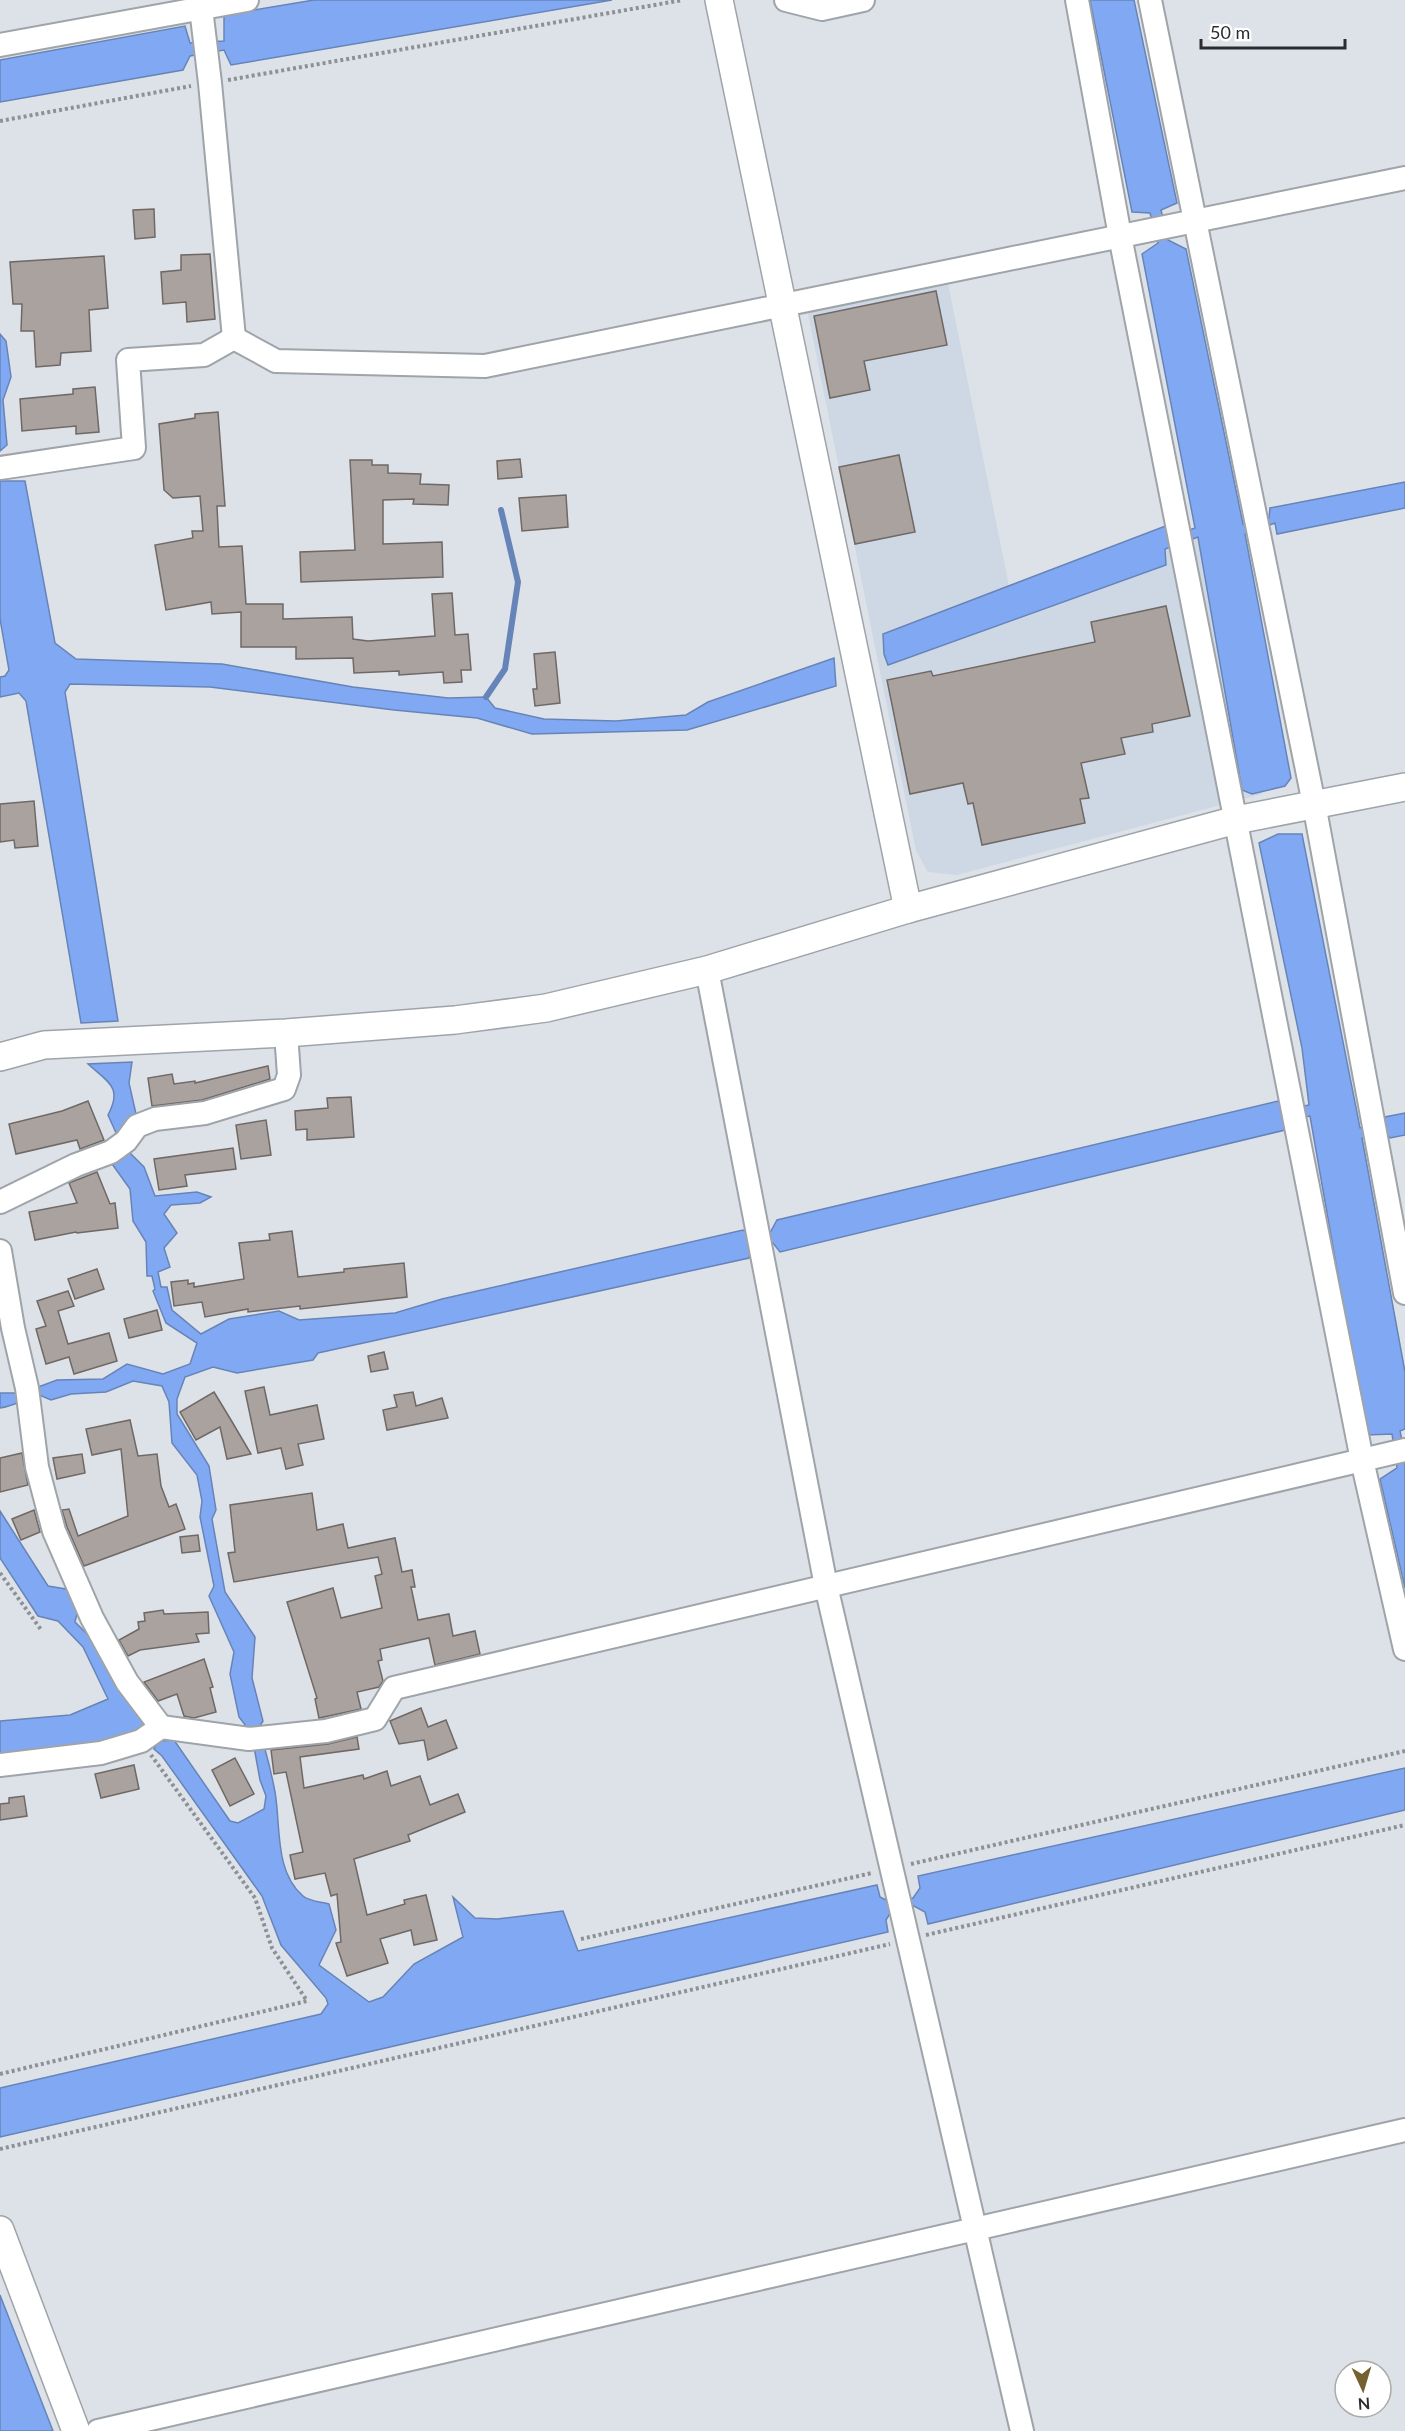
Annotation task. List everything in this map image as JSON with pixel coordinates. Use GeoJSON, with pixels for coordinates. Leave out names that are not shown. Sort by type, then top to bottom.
{"type":"FeatureCollection","features":[{"type":"Feature","properties":{"kind":"street"},"geometry":{"type":"LineString","coordinates":[[0,45],[201,4],[247,0]]}},
{"type":"Feature","properties":{"kind":"street"},"geometry":{"type":"LineString","coordinates":[[719,0],[908,909]]}},
{"type":"Feature","properties":{"kind":"street"},"geometry":{"type":"LineString","coordinates":[[786,0],[822,9],[863,0]]}},
{"type":"Feature","properties":{"kind":"street"},"geometry":{"type":"LineString","coordinates":[[1077,0],[1120,236],[1293,1113],[1372,1458],[1405,1649]]}},
{"type":"Feature","properties":{"kind":"street"},"geometry":{"type":"LineString","coordinates":[[1150,0],[1314,804],[1405,1293]]}},
{"type":"Feature","properties":{"kind":"street"},"geometry":{"type":"LineString","coordinates":[[201,4],[234,338]]}},
{"type":"Feature","properties":{"kind":"street"},"geometry":{"type":"LineString","coordinates":[[234,338],[276,361],[485,366],[1405,178]]}},
{"type":"Feature","properties":{"kind":"street"},"geometry":{"type":"LineString","coordinates":[[1,468],[135,448],[128,360],[204,354],[234,338]]}},
{"type":"Feature","properties":{"kind":"street"},"geometry":{"type":"LineString","coordinates":[[0,1057],[44,1046],[286,1033],[455,1020],[546,1008],[707,970],[908,909],[1236,820],[1405,787]]}},
{"type":"Feature","properties":{"kind":"street"},"geometry":{"type":"LineString","coordinates":[[707,970],[826,1586],[1023,2431]]}},
{"type":"Feature","properties":{"kind":"street"},"geometry":{"type":"LineString","coordinates":[[0,1202],[121,1145],[137,1126],[155,1119],[205,1113],[284,1089],[289,1075],[286,1033]]}},
{"type":"Feature","properties":{"kind":"street"},"geometry":{"type":"LineString","coordinates":[[0,1251],[13,1328],[28,1395],[37,1467],[54,1532],[92,1618],[127,1682],[151,1734]]}},
{"type":"Feature","properties":{"kind":"street"},"geometry":{"type":"LineString","coordinates":[[0,1765],[101,1753],[151,1734],[256,1738],[326,1731],[375,1719],[394,1688],[462,1674],[1405,1450]]}},
{"type":"Feature","properties":{"kind":"street"},"geometry":{"type":"LineString","coordinates":[[98,2431],[1405,2130]]}},
{"type":"Feature","properties":{"kind":"street"},"geometry":{"type":"LineString","coordinates":[[0,2230],[76,2431]]}},
{"type":"Feature","properties":{"kind":"path"},"geometry":{"type":"LineString","coordinates":[[0,121],[683,0]]}},
{"type":"Feature","properties":{"kind":"path"},"geometry":{"type":"LineString","coordinates":[[0,1573],[42,1631]]}},
{"type":"Feature","properties":{"kind":"path"},"geometry":{"type":"LineString","coordinates":[[0,2074],[307,2001],[272,1948],[255,1898],[151,1734]]}},
{"type":"Feature","properties":{"kind":"path"},"geometry":{"type":"LineString","coordinates":[[581,1939],[1405,1751]]}},
{"type":"Feature","properties":{"kind":"path"},"geometry":{"type":"LineString","coordinates":[[0,2149],[1405,1825]]}},
{"type":"Feature","properties":{"kind":"shaded area"},"geometry":{"type":"Polygon","coordinates":[[[947,278],[1012,601],[1214,527],[1262,794],[957,875],[928,872],[916,851],[807,309],[947,278]]]}},
{"type":"Feature","properties":{"kind":"water"},"geometry":{"type":"Polygon","coordinates":[[[314,0],[612,0],[231,65],[224,50],[190,56],[183,70],[0,102],[0,60],[185,26],[190,43],[224,41],[224,15],[314,0]]]}},
{"type":"Feature","properties":{"kind":"water"},"geometry":{"type":"Polygon","coordinates":[[[1090,0],[1134,0],[1177,203],[1161,210],[1168,240],[1186,249],[1243,524],[1269,518],[1270,508],[1405,482],[1405,508],[1277,534],[1275,523],[1245,534],[1291,778],[1285,786],[1252,794],[1242,790],[1198,537],[1165,549],[1166,565],[888,665],[884,654],[883,634],[1168,525],[1170,537],[1195,528],[1142,254],[1158,243],[1150,213],[1132,212],[1090,0]]]}},
{"type":"Feature","properties":{"kind":"water"},"geometry":{"type":"Polygon","coordinates":[[[0,334],[6,341],[11,377],[3,400],[7,445],[0,451],[0,334]]]}},
{"type":"Feature","properties":{"kind":"water"},"geometry":{"type":"Polygon","coordinates":[[[0,474],[1,481],[25,481],[55,643],[76,659],[222,664],[353,687],[448,698],[486,697],[495,708],[544,719],[616,721],[686,715],[708,702],[834,658],[836,686],[687,730],[532,734],[477,718],[210,687],[70,684],[65,692],[118,1021],[81,1023],[26,701],[19,693],[0,697],[0,677],[5,676],[9,670],[0,619],[0,474]]]}},
{"type":"Feature","properties":{"kind":"water"},"geometry":{"type":"Polygon","coordinates":[[[1278,834],[1302,834],[1360,1128],[1384,1124],[1385,1117],[1405,1113],[1405,1135],[1390,1138],[1386,1133],[1362,1138],[1405,1372],[1405,1429],[1400,1431],[1405,1455],[1405,1588],[1380,1479],[1397,1468],[1392,1434],[1366,1435],[1310,1116],[1288,1120],[1285,1130],[780,1252],[773,1243],[751,1248],[749,1258],[318,1353],[313,1360],[237,1373],[213,1367],[185,1377],[177,1399],[177,1414],[209,1466],[216,1510],[212,1519],[225,1592],[255,1637],[252,1678],[263,1721],[258,1729],[275,1792],[280,1847],[287,1874],[305,1898],[329,1904],[336,1930],[319,1965],[369,2002],[383,1997],[414,1964],[463,1937],[453,1897],[475,1918],[497,1919],[563,1911],[578,1951],[877,1885],[880,1897],[890,1902],[913,1898],[920,1888],[918,1876],[1405,1768],[1405,1810],[928,1924],[925,1912],[914,1906],[892,1910],[886,1920],[888,1932],[0,2137],[0,2088],[321,2014],[328,2004],[326,1998],[281,1945],[262,1896],[162,1756],[154,1749],[156,1745],[143,1728],[95,1745],[0,1754],[0,1721],[70,1715],[108,1699],[83,1647],[58,1621],[38,1616],[0,1558],[0,1511],[48,1586],[66,1589],[78,1609],[75,1622],[97,1644],[119,1687],[162,1741],[174,1740],[230,1821],[238,1823],[264,1809],[266,1796],[260,1780],[254,1747],[249,1730],[239,1717],[230,1674],[234,1652],[209,1596],[214,1586],[200,1517],[202,1501],[197,1475],[172,1443],[169,1402],[162,1386],[133,1381],[106,1392],[71,1394],[51,1400],[37,1394],[0,1408],[0,1393],[22,1393],[57,1380],[103,1379],[127,1364],[163,1374],[190,1364],[197,1343],[166,1323],[153,1291],[155,1289],[152,1276],[147,1276],[146,1242],[133,1221],[130,1189],[110,1161],[117,1135],[108,1115],[114,1091],[107,1081],[88,1064],[132,1062],[129,1083],[136,1114],[125,1136],[128,1151],[144,1167],[155,1196],[197,1192],[211,1197],[200,1203],[171,1205],[164,1214],[177,1233],[164,1248],[170,1267],[158,1272],[161,1287],[167,1287],[172,1310],[201,1334],[229,1319],[279,1311],[299,1320],[395,1313],[442,1299],[743,1230],[750,1236],[771,1231],[777,1220],[1278,1101],[1285,1110],[1309,1105],[1302,1048],[1259,843],[1278,834]]]}},
{"type":"Feature","properties":{"kind":"water"},"geometry":{"type":"Polygon","coordinates":[[[0,2295],[53,2431],[0,2431],[0,2295]]]}},
{"type":"Feature","properties":{"kind":"building"},"geometry":{"type":"Polygon","coordinates":[[[154,209],[155,237],[135,239],[133,210],[154,209]]]}},
{"type":"Feature","properties":{"kind":"building"},"geometry":{"type":"Polygon","coordinates":[[[210,254],[215,319],[187,322],[186,302],[163,304],[161,272],[181,270],[181,255],[210,254]]]}},
{"type":"Feature","properties":{"kind":"building"},"geometry":{"type":"Polygon","coordinates":[[[104,256],[108,308],[89,310],[91,351],[61,353],[60,365],[36,367],[34,331],[21,331],[22,304],[13,304],[10,262],[104,256]]]}},
{"type":"Feature","properties":{"kind":"building"},"geometry":{"type":"Polygon","coordinates":[[[936,291],[947,345],[864,361],[870,390],[830,398],[814,316],[936,291]]]}},
{"type":"Feature","properties":{"kind":"building"},"geometry":{"type":"Polygon","coordinates":[[[95,387],[99,432],[76,434],[76,426],[22,431],[20,399],[73,394],[73,389],[95,387]]]}},
{"type":"Feature","properties":{"kind":"building"},"geometry":{"type":"Polygon","coordinates":[[[218,412],[225,506],[217,506],[219,547],[242,546],[246,604],[283,604],[283,619],[352,617],[353,639],[368,641],[435,636],[432,594],[452,593],[455,635],[468,634],[471,670],[461,670],[462,682],[444,683],[443,672],[399,675],[399,671],[354,673],[353,658],[296,659],[296,647],[241,647],[241,612],[212,614],[211,602],[166,610],[155,545],[193,538],[192,531],[203,531],[200,496],[173,498],[164,490],[159,424],[195,418],[195,414],[218,412]]]}},
{"type":"Feature","properties":{"kind":"building"},"geometry":{"type":"Polygon","coordinates":[[[899,455],[915,532],[855,544],[839,467],[899,455]]]}},
{"type":"Feature","properties":{"kind":"building"},"geometry":{"type":"Polygon","coordinates":[[[520,459],[522,477],[498,479],[497,461],[520,459]]]}},
{"type":"Feature","properties":{"kind":"building"},"geometry":{"type":"Polygon","coordinates":[[[350,460],[372,460],[372,465],[388,465],[388,473],[421,474],[420,484],[449,485],[448,505],[413,504],[414,499],[383,500],[383,544],[442,542],[443,577],[301,582],[300,552],[355,550],[350,460]]]}},
{"type":"Feature","properties":{"kind":"building"},"geometry":{"type":"Polygon","coordinates":[[[566,495],[568,527],[522,531],[519,498],[566,495]]]}},
{"type":"Feature","properties":{"kind":"building"},"geometry":{"type":"Polygon","coordinates":[[[1166,606],[1190,716],[1152,724],[1153,732],[1121,738],[1125,754],[1081,763],[1089,798],[1080,799],[1085,823],[982,845],[973,803],[968,804],[963,783],[910,794],[887,680],[931,671],[933,676],[1095,642],[1091,622],[1166,606]]]}},
{"type":"Feature","properties":{"kind":"building"},"geometry":{"type":"Polygon","coordinates":[[[555,652],[560,703],[535,706],[533,689],[537,689],[534,654],[555,652]]]}},
{"type":"Feature","properties":{"kind":"building"},"geometry":{"type":"Polygon","coordinates":[[[34,801],[38,846],[15,848],[14,840],[0,842],[0,804],[34,801]]]}},
{"type":"Feature","properties":{"kind":"building"},"geometry":{"type":"Polygon","coordinates":[[[268,1066],[270,1079],[202,1100],[152,1106],[148,1078],[172,1074],[174,1084],[195,1081],[195,1083],[268,1066]]]}},
{"type":"Feature","properties":{"kind":"building"},"geometry":{"type":"Polygon","coordinates":[[[351,1097],[354,1137],[307,1140],[307,1129],[296,1130],[295,1111],[328,1108],[327,1098],[351,1097]]]}},
{"type":"Feature","properties":{"kind":"building"},"geometry":{"type":"Polygon","coordinates":[[[88,1101],[104,1140],[80,1149],[77,1140],[16,1154],[9,1124],[62,1111],[88,1101]]]}},
{"type":"Feature","properties":{"kind":"building"},"geometry":{"type":"Polygon","coordinates":[[[266,1120],[271,1155],[241,1159],[236,1125],[266,1120]]]}},
{"type":"Feature","properties":{"kind":"building"},"geometry":{"type":"Polygon","coordinates":[[[233,1148],[236,1169],[185,1175],[187,1186],[159,1190],[154,1159],[233,1148]]]}},
{"type":"Feature","properties":{"kind":"building"},"geometry":{"type":"Polygon","coordinates":[[[97,1172],[110,1204],[115,1203],[118,1228],[76,1232],[35,1240],[29,1212],[77,1203],[69,1183],[97,1172]]]}},
{"type":"Feature","properties":{"kind":"building"},"geometry":{"type":"Polygon","coordinates":[[[292,1231],[298,1277],[344,1272],[344,1269],[404,1263],[407,1297],[300,1309],[300,1306],[248,1312],[248,1309],[205,1317],[202,1302],[174,1306],[171,1282],[188,1280],[188,1284],[194,1283],[194,1287],[244,1279],[239,1243],[270,1240],[269,1234],[292,1231]]]}},
{"type":"Feature","properties":{"kind":"building"},"geometry":{"type":"Polygon","coordinates":[[[97,1269],[104,1289],[75,1299],[68,1279],[97,1269]]]}},
{"type":"Feature","properties":{"kind":"building"},"geometry":{"type":"Polygon","coordinates":[[[68,1291],[74,1306],[58,1311],[68,1344],[109,1333],[117,1361],[74,1374],[69,1357],[46,1364],[36,1329],[46,1326],[37,1301],[68,1291]]]}},
{"type":"Feature","properties":{"kind":"building"},"geometry":{"type":"Polygon","coordinates":[[[157,1310],[162,1330],[129,1338],[124,1319],[157,1310]]]}},
{"type":"Feature","properties":{"kind":"building"},"geometry":{"type":"Polygon","coordinates":[[[384,1352],[388,1369],[371,1372],[368,1356],[384,1352]]]}},
{"type":"Feature","properties":{"kind":"building"},"geometry":{"type":"Polygon","coordinates":[[[264,1387],[270,1415],[317,1405],[324,1439],[298,1444],[303,1465],[286,1469],[281,1448],[258,1453],[245,1391],[264,1387]]]}},
{"type":"Feature","properties":{"kind":"building"},"geometry":{"type":"Polygon","coordinates":[[[214,1392],[251,1454],[227,1459],[220,1427],[196,1440],[180,1412],[214,1392]]]}},
{"type":"Feature","properties":{"kind":"building"},"geometry":{"type":"Polygon","coordinates":[[[413,1392],[416,1406],[442,1398],[448,1418],[387,1430],[383,1410],[397,1407],[394,1395],[413,1392]]]}},
{"type":"Feature","properties":{"kind":"building"},"geometry":{"type":"Polygon","coordinates":[[[130,1420],[138,1456],[157,1454],[161,1486],[169,1507],[176,1504],[185,1529],[84,1566],[62,1510],[69,1509],[78,1536],[128,1516],[121,1449],[92,1455],[86,1429],[130,1420]]]}},
{"type":"Feature","properties":{"kind":"building"},"geometry":{"type":"Polygon","coordinates":[[[22,1453],[28,1485],[0,1492],[0,1458],[22,1453]]]}},
{"type":"Feature","properties":{"kind":"building"},"geometry":{"type":"Polygon","coordinates":[[[82,1454],[85,1473],[57,1479],[53,1458],[82,1454]]]}},
{"type":"Feature","properties":{"kind":"building"},"geometry":{"type":"Polygon","coordinates":[[[312,1493],[317,1530],[343,1524],[348,1548],[395,1538],[402,1572],[412,1570],[415,1587],[411,1587],[418,1620],[449,1614],[453,1636],[475,1631],[480,1654],[435,1665],[429,1638],[380,1649],[382,1660],[378,1661],[383,1681],[379,1687],[357,1692],[361,1709],[319,1718],[315,1699],[317,1698],[287,1602],[333,1588],[341,1618],[382,1608],[375,1576],[382,1574],[378,1557],[234,1582],[228,1553],[235,1552],[230,1505],[312,1493]]]}},
{"type":"Feature","properties":{"kind":"building"},"geometry":{"type":"Polygon","coordinates":[[[34,1510],[40,1532],[21,1540],[12,1519],[34,1510]]]}},
{"type":"Feature","properties":{"kind":"building"},"geometry":{"type":"Polygon","coordinates":[[[198,1535],[200,1551],[182,1553],[180,1537],[198,1535]]]}},
{"type":"Feature","properties":{"kind":"building"},"geometry":{"type":"Polygon","coordinates":[[[163,1610],[164,1614],[208,1612],[209,1633],[196,1634],[199,1642],[140,1650],[128,1656],[119,1640],[139,1629],[138,1622],[145,1621],[144,1613],[163,1610]]]}},
{"type":"Feature","properties":{"kind":"building"},"geometry":{"type":"Polygon","coordinates":[[[204,1659],[213,1687],[210,1688],[216,1712],[194,1718],[184,1716],[177,1694],[158,1701],[144,1682],[204,1659]]]}},
{"type":"Feature","properties":{"kind":"building"},"geometry":{"type":"Polygon","coordinates":[[[421,1708],[428,1727],[446,1720],[457,1748],[428,1760],[424,1740],[399,1744],[390,1721],[421,1708]]]}},
{"type":"Feature","properties":{"kind":"building"},"geometry":{"type":"Polygon","coordinates":[[[357,1737],[359,1749],[300,1757],[304,1788],[363,1775],[364,1779],[387,1771],[391,1786],[420,1776],[430,1805],[458,1794],[465,1812],[408,1835],[410,1841],[354,1859],[367,1915],[405,1904],[404,1900],[426,1895],[437,1940],[414,1945],[411,1930],[380,1939],[388,1963],[347,1976],[336,1943],[341,1942],[337,1894],[331,1896],[325,1873],[295,1879],[290,1855],[303,1852],[286,1772],[274,1774],[271,1750],[328,1744],[357,1737]]]}},
{"type":"Feature","properties":{"kind":"building"},"geometry":{"type":"Polygon","coordinates":[[[235,1758],[254,1794],[230,1806],[212,1770],[235,1758]]]}},
{"type":"Feature","properties":{"kind":"building"},"geometry":{"type":"Polygon","coordinates":[[[134,1765],[139,1789],[101,1798],[95,1774],[134,1765]]]}},
{"type":"Feature","properties":{"kind":"building"},"geometry":{"type":"Polygon","coordinates":[[[24,1796],[27,1816],[0,1820],[0,1804],[9,1803],[9,1798],[24,1796]]]}},
{"type":"Feature","properties":{"kind":"waterway"},"geometry":{"type":"LineString","coordinates":[[486,697],[505,669],[518,582],[501,510]]}}]}
